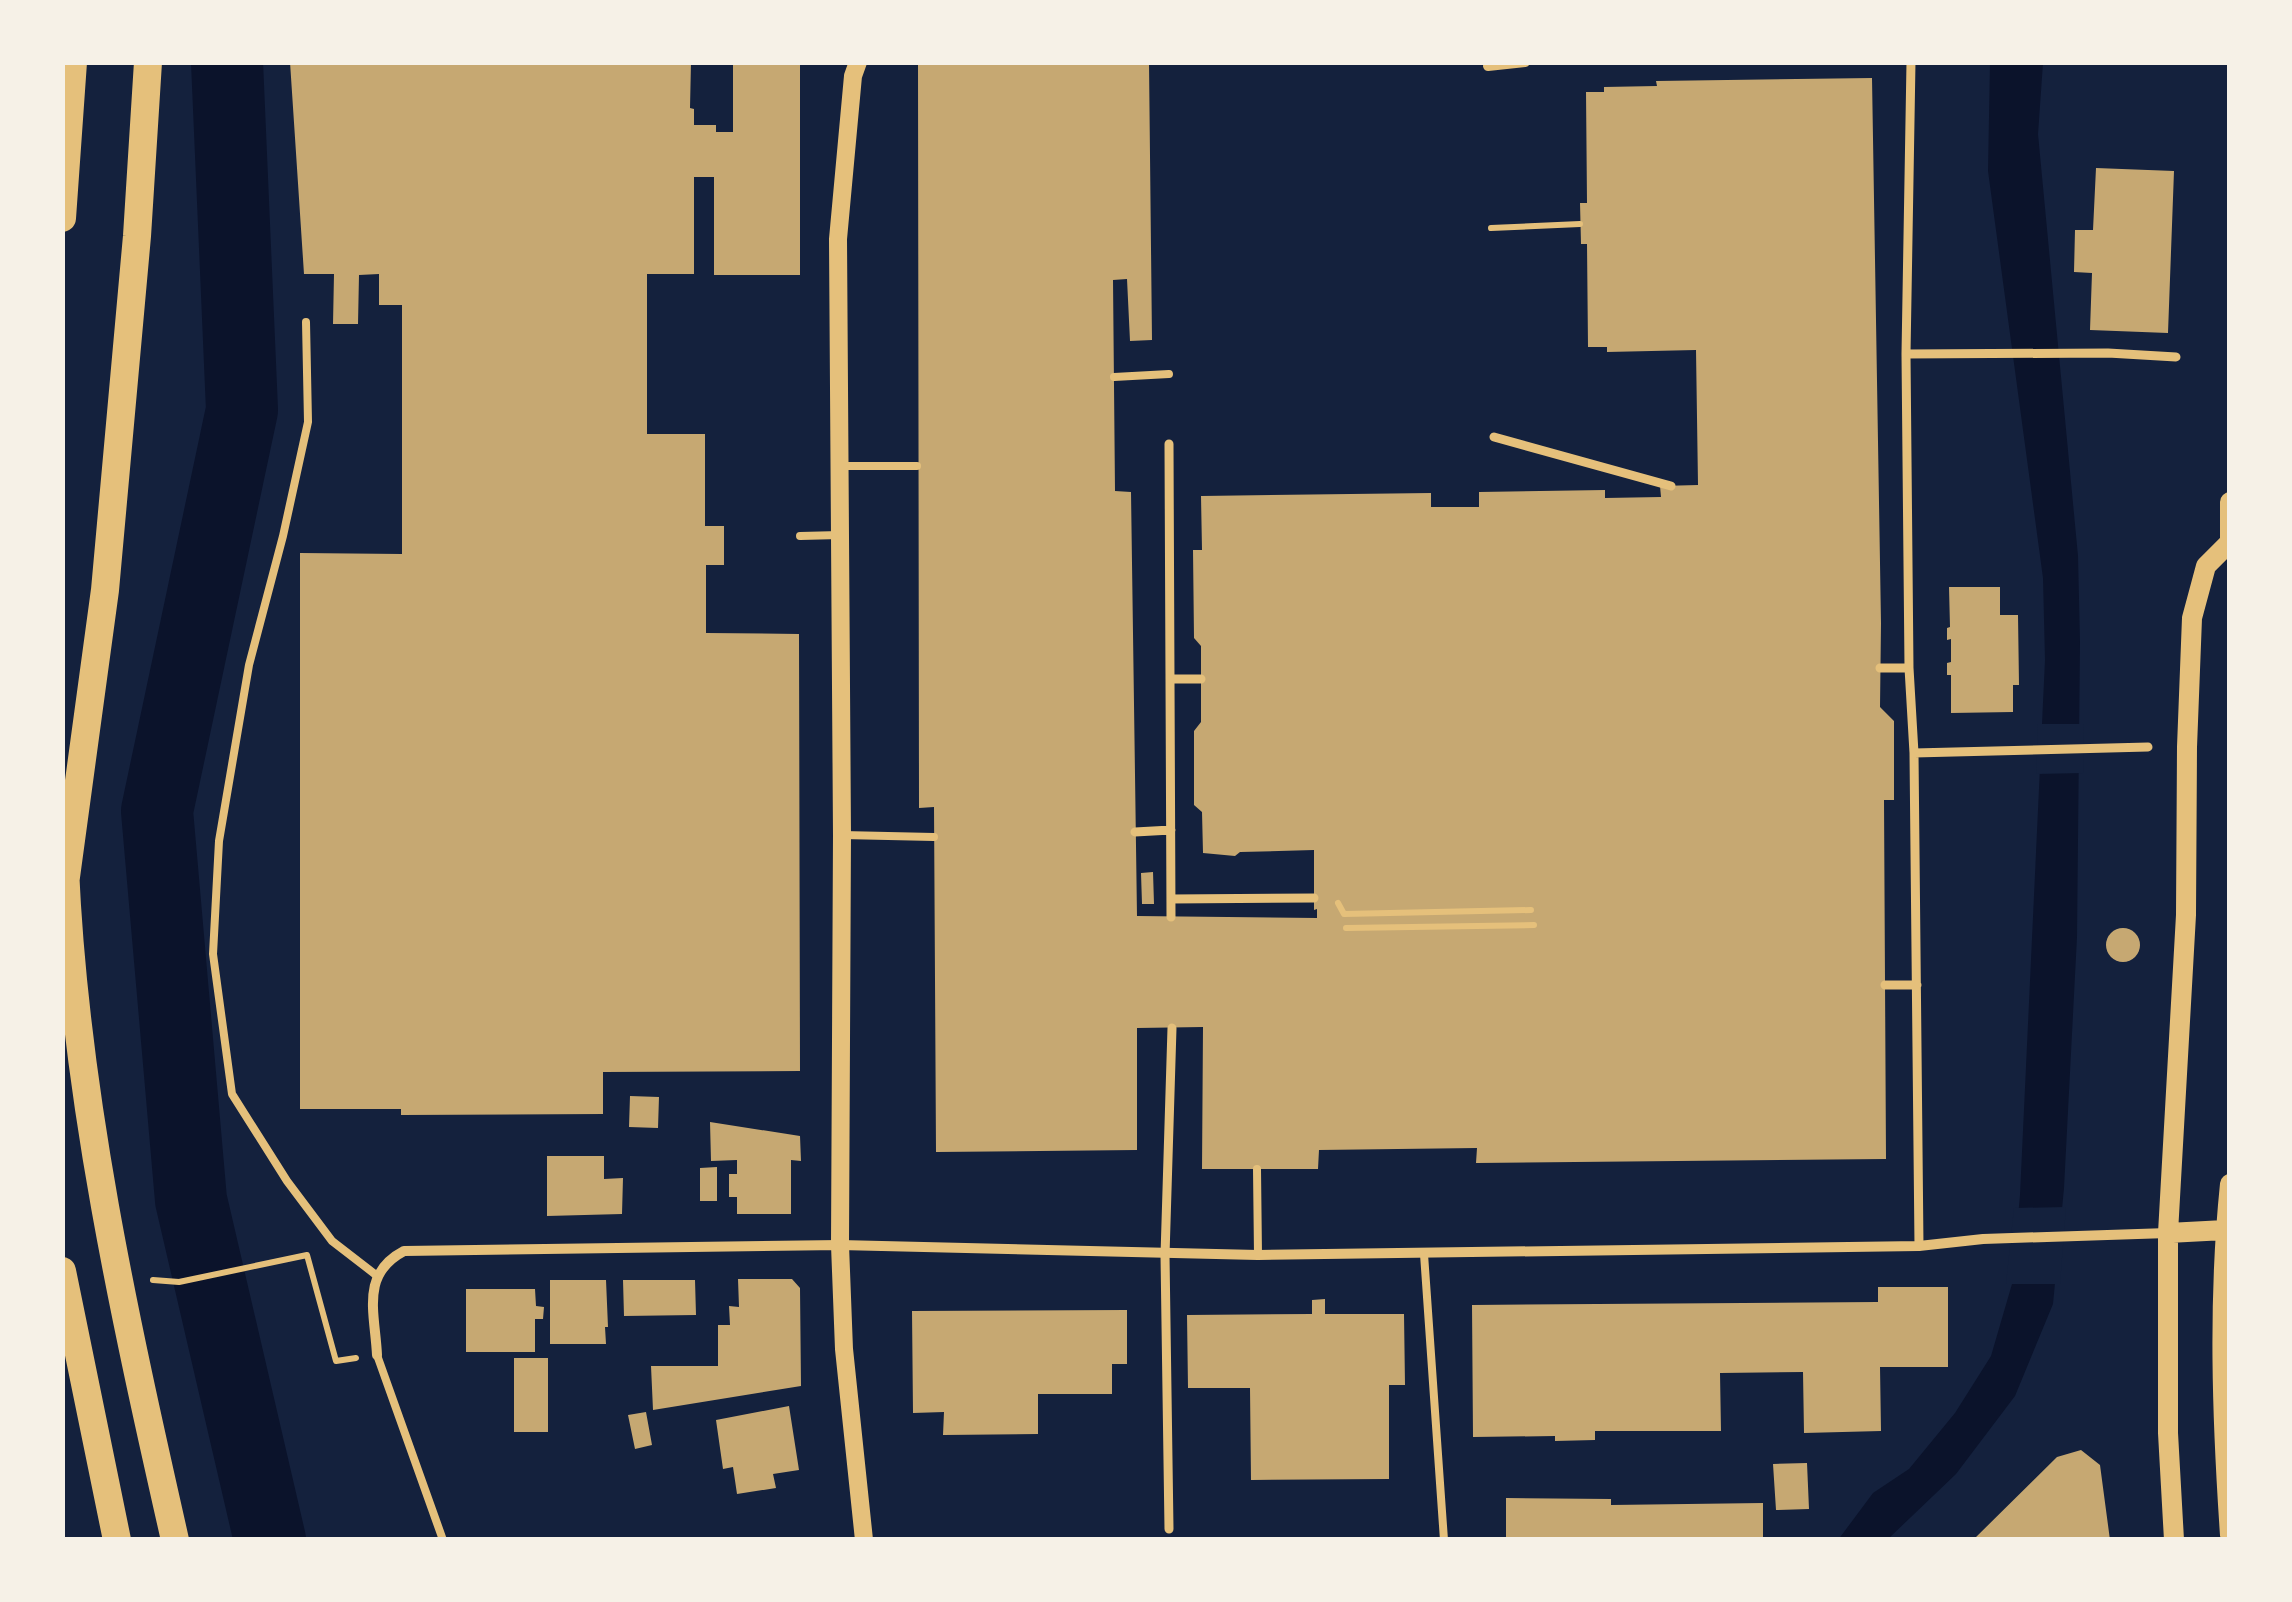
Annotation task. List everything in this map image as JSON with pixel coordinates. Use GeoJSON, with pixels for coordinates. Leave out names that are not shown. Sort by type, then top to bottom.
{"type":"FeatureCollection","features":[{"type":"Feature","properties":{"kind":"highway"},"geometry":{"type":"LineString","coordinates":[[62,218],[73,62]]}},
{"type":"Feature","properties":{"kind":"highway"},"geometry":{"type":"LineString","coordinates":[[66,884],[105,590],[137,236],[148,62]]}},
{"type":"Feature","properties":{"kind":"highway"},"geometry":{"type":"LineString","coordinates":[[62,822],[84,1068],[109,1225],[174,1540]]}},
{"type":"Feature","properties":{"kind":"highway"},"geometry":{"type":"LineString","coordinates":[[62,1270],[117,1540]]}},
{"type":"Feature","properties":{"kind":"main road"},"geometry":{"type":"LineString","coordinates":[[2174,1540],[2168,1433],[2168,1234],[2186,914],[2186,746],[2192,618],[2206,566],[2229,544],[2230,502]]}},
{"type":"Feature","properties":{"kind":"main road"},"geometry":{"type":"LineString","coordinates":[[2230,1184],[2221,1334],[2230,1536]]}},
{"type":"Feature","properties":{"kind":"main road"},"geometry":{"type":"LineString","coordinates":[[2168,1234],[2227,1230]]}},
{"type":"Feature","properties":{"kind":"street"},"geometry":{"type":"LineString","coordinates":[[858,62],[838,239],[840,1245],[844,1349],[864,1540]]}},
{"type":"Feature","properties":{"kind":"street"},"geometry":{"type":"LineString","coordinates":[[1488,66],[1525,62]]}},
{"type":"Feature","properties":{"kind":"street"},"geometry":{"type":"LineString","coordinates":[[1911,62],[1906,354],[1920,1246]]}},
{"type":"Feature","properties":{"kind":"street"},"geometry":{"type":"LineString","coordinates":[[1906,354],[2108,353],[2176,357]]}},
{"type":"Feature","properties":{"kind":"street"},"geometry":{"type":"LineString","coordinates":[[1494,438],[1671,486]]}},
{"type":"Feature","properties":{"kind":"street"},"geometry":{"type":"LineString","coordinates":[[1169,444],[1172,917]]}},
{"type":"Feature","properties":{"kind":"street"},"geometry":{"type":"LineString","coordinates":[[1880,668],[1909,668]]}},
{"type":"Feature","properties":{"kind":"street"},"geometry":{"type":"LineString","coordinates":[[1170,679],[1201,679]]}},
{"type":"Feature","properties":{"kind":"street"},"geometry":{"type":"LineString","coordinates":[[1914,753],[2148,747]]}},
{"type":"Feature","properties":{"kind":"street"},"geometry":{"type":"LineString","coordinates":[[1135,832],[1171,830]]}},
{"type":"Feature","properties":{"kind":"street"},"geometry":{"type":"LineString","coordinates":[[1171,898],[1314,898]]}},
{"type":"Feature","properties":{"kind":"street"},"geometry":{"type":"LineString","coordinates":[[1885,985],[1918,985]]}},
{"type":"Feature","properties":{"kind":"street"},"geometry":{"type":"LineString","coordinates":[[1169,1528],[1165,1255],[1172,1028]]}},
{"type":"Feature","properties":{"kind":"street"},"geometry":{"type":"LineString","coordinates":[[378,1355],[376,1275],[385,1261],[404,1251],[840,1245],[1165,1255],[1424,1254],[1920,1246],[2168,1234]]}},
{"type":"Feature","properties":{"kind":"lane"},"geometry":{"type":"LineString","coordinates":[[306,322],[308,422],[249,665],[219,841],[213,954],[232,1094],[286,1181],[332,1242],[376,1275]]}},
{"type":"Feature","properties":{"kind":"lane"},"geometry":{"type":"LineString","coordinates":[[1114,376],[1168,374]]}},
{"type":"Feature","properties":{"kind":"lane"},"geometry":{"type":"LineString","coordinates":[[840,466],[917,466]]}},
{"type":"Feature","properties":{"kind":"lane"},"geometry":{"type":"LineString","coordinates":[[800,536],[840,535]]}},
{"type":"Feature","properties":{"kind":"lane"},"geometry":{"type":"LineString","coordinates":[[842,835],[934,837]]}},
{"type":"Feature","properties":{"kind":"lane"},"geometry":{"type":"LineString","coordinates":[[1257,1169],[1258,1255]]}},
{"type":"Feature","properties":{"kind":"lane"},"geometry":{"type":"LineString","coordinates":[[1424,1254],[1444,1540]]}},
{"type":"Feature","properties":{"kind":"lane"},"geometry":{"type":"LineString","coordinates":[[378,1355],[444,1540]]}},
{"type":"Feature","properties":{"kind":"path"},"geometry":{"type":"LineString","coordinates":[[1491,228],[1580,224]]}},
{"type":"Feature","properties":{"kind":"path"},"geometry":{"type":"LineString","coordinates":[[1532,911],[1345,921],[1533,923]]}},
{"type":"Feature","properties":{"kind":"path"},"geometry":{"type":"LineString","coordinates":[[179,1282],[307,1255],[336,1362],[378,1355]]}},
{"type":"Feature","properties":{"kind":"water"},"geometry":{"type":"Polygon","coordinates":[[[1990,63],[2043,63],[2038,134],[2078,556],[2077,937],[2064,1188],[2053,1304],[2015,1396],[1956,1474],[1888,1539],[1838,1540],[1873,1493],[1909,1469],[1955,1413],[1991,1356],[2012,1284],[2020,1195],[2045,660],[2043,578],[1988,171],[1990,63]]]}},
{"type":"Feature","properties":{"kind":"water"},"geometry":{"type":"Polygon","coordinates":[[[236,1293],[287,1539],[237,1539],[210,1426],[206,1311],[236,1293]]]}},
{"type":"Feature","properties":{"kind":"pier"},"geometry":{"type":"Polygon","coordinates":[[[2038,724],[2083,724],[2084,773],[2036,774],[2038,724]]]}},
{"type":"Feature","properties":{"kind":"pier"},"geometry":{"type":"Polygon","coordinates":[[[2066,1207],[2060,1284],[2006,1284],[2014,1208],[2066,1207]]]}},
{"type":"Feature","properties":{"kind":"building"},"geometry":{"type":"Polygon","coordinates":[[[290,62],[691,62],[690,108],[694,109],[694,125],[716,125],[716,132],[733,132],[733,62],[800,62],[800,275],[714,275],[714,177],[694,177],[694,274],[647,274],[647,434],[705,434],[705,526],[724,526],[724,565],[706,565],[706,633],[799,634],[800,1071],[603,1072],[603,1114],[401,1115],[401,1109],[300,1109],[300,553],[402,554],[402,305],[379,305],[379,274],[359,275],[358,324],[333,324],[334,274],[304,274],[290,62]]]}},
{"type":"Feature","properties":{"kind":"building"},"geometry":{"type":"Polygon","coordinates":[[[918,62],[1149,62],[1152,340],[1130,341],[1127,279],[1113,280],[1115,491],[1131,492],[1137,916],[1317,918],[1314,850],[1240,852],[1235,856],[1203,853],[1202,812],[1194,805],[1194,731],[1201,722],[1201,646],[1194,638],[1193,550],[1202,550],[1201,496],[1431,493],[1431,507],[1479,507],[1479,492],[1605,490],[1605,498],[1661,497],[1660,486],[1698,485],[1696,350],[1607,352],[1607,347],[1588,347],[1587,244],[1581,244],[1580,203],[1587,203],[1586,92],[1604,92],[1604,87],[1657,86],[1656,81],[1872,78],[1880,707],[1894,721],[1894,800],[1884,800],[1886,1159],[1476,1163],[1477,1148],[1319,1150],[1318,1169],[1202,1169],[1203,1027],[1137,1028],[1137,1150],[936,1152],[934,807],[919,808],[918,62]]]}},
{"type":"Feature","properties":{"kind":"building"},"geometry":{"type":"Polygon","coordinates":[[[2096,168],[2174,171],[2168,333],[2090,330],[2092,273],[2074,272],[2075,230],[2093,230],[2096,168]]]}},
{"type":"Feature","properties":{"kind":"building"},"geometry":{"type":"Polygon","coordinates":[[[1949,587],[2000,587],[2000,615],[2018,615],[2019,685],[2013,685],[2013,712],[1951,713],[1951,675],[1947,675],[1947,663],[1951,662],[1951,639],[1947,640],[1949,587]]]}},
{"type":"Feature","properties":{"kind":"building"},"geometry":{"type":"Polygon","coordinates":[[[1153,872],[1154,904],[1142,904],[1141,873],[1153,872]]]}},
{"type":"Feature","properties":{"kind":"building"},"geometry":{"type":"Polygon","coordinates":[[[2123,928],[2135,933],[2140,945],[2135,957],[2123,962],[2111,957],[2106,945],[2111,933],[2123,928]]]}},
{"type":"Feature","properties":{"kind":"building"},"geometry":{"type":"Polygon","coordinates":[[[630,1096],[659,1097],[658,1128],[629,1127],[630,1096]]]}},
{"type":"Feature","properties":{"kind":"building"},"geometry":{"type":"Polygon","coordinates":[[[710,1122],[800,1136],[801,1161],[791,1160],[791,1214],[737,1214],[737,1197],[729,1197],[729,1174],[737,1174],[737,1160],[711,1161],[710,1122]]]}},
{"type":"Feature","properties":{"kind":"building"},"geometry":{"type":"Polygon","coordinates":[[[547,1156],[604,1156],[604,1179],[623,1178],[622,1214],[547,1216],[547,1156]]]}},
{"type":"Feature","properties":{"kind":"building"},"geometry":{"type":"Polygon","coordinates":[[[717,1167],[717,1201],[700,1201],[700,1168],[717,1167]]]}},
{"type":"Feature","properties":{"kind":"building"},"geometry":{"type":"Polygon","coordinates":[[[738,1279],[792,1279],[800,1288],[801,1386],[653,1410],[651,1366],[718,1366],[718,1325],[730,1325],[729,1306],[739,1307],[738,1279]]]}},
{"type":"Feature","properties":{"kind":"building"},"geometry":{"type":"Polygon","coordinates":[[[550,1280],[606,1280],[606,1344],[550,1344],[550,1280]]]}},
{"type":"Feature","properties":{"kind":"building"},"geometry":{"type":"Polygon","coordinates":[[[623,1280],[695,1280],[696,1315],[624,1316],[623,1280]]]}},
{"type":"Feature","properties":{"kind":"building"},"geometry":{"type":"Polygon","coordinates":[[[1878,1287],[1948,1287],[1948,1367],[1880,1367],[1881,1431],[1804,1433],[1803,1372],[1720,1373],[1721,1431],[1595,1431],[1595,1440],[1555,1441],[1555,1436],[1473,1437],[1472,1305],[1878,1302],[1878,1287]]]}},
{"type":"Feature","properties":{"kind":"building"},"geometry":{"type":"Polygon","coordinates":[[[466,1289],[535,1289],[536,1306],[544,1307],[543,1319],[535,1319],[535,1352],[466,1352],[466,1289]]]}},
{"type":"Feature","properties":{"kind":"building"},"geometry":{"type":"Polygon","coordinates":[[[1325,1299],[1325,1314],[1404,1314],[1405,1385],[1389,1385],[1389,1479],[1251,1480],[1250,1388],[1188,1388],[1187,1315],[1312,1314],[1312,1300],[1325,1299]]]}},
{"type":"Feature","properties":{"kind":"building"},"geometry":{"type":"Polygon","coordinates":[[[1127,1310],[1127,1364],[1112,1364],[1112,1394],[1038,1394],[1038,1434],[943,1435],[944,1412],[913,1413],[912,1311],[1127,1310]]]}},
{"type":"Feature","properties":{"kind":"building"},"geometry":{"type":"Polygon","coordinates":[[[514,1358],[548,1358],[548,1432],[514,1432],[514,1358]]]}},
{"type":"Feature","properties":{"kind":"building"},"geometry":{"type":"Polygon","coordinates":[[[789,1406],[799,1470],[773,1474],[776,1488],[737,1494],[733,1467],[723,1469],[716,1420],[789,1406]]]}},
{"type":"Feature","properties":{"kind":"building"},"geometry":{"type":"Polygon","coordinates":[[[646,1412],[652,1445],[635,1449],[628,1415],[646,1412]]]}},
{"type":"Feature","properties":{"kind":"building"},"geometry":{"type":"Polygon","coordinates":[[[2081,1450],[2100,1465],[2110,1540],[1973,1540],[2057,1457],[2081,1450]]]}},
{"type":"Feature","properties":{"kind":"building"},"geometry":{"type":"Polygon","coordinates":[[[1807,1463],[1809,1509],[1776,1510],[1773,1464],[1807,1463]]]}},
{"type":"Feature","properties":{"kind":"building"},"geometry":{"type":"Polygon","coordinates":[[[1506,1498],[1611,1499],[1611,1505],[1763,1503],[1763,1540],[1506,1540],[1506,1498]]]}},
{"type":"Feature","properties":{"kind":"waterway"},"geometry":{"type":"LineString","coordinates":[[227,62],[242,410],[157,811],[191,1200],[270,1540]]}}]}
